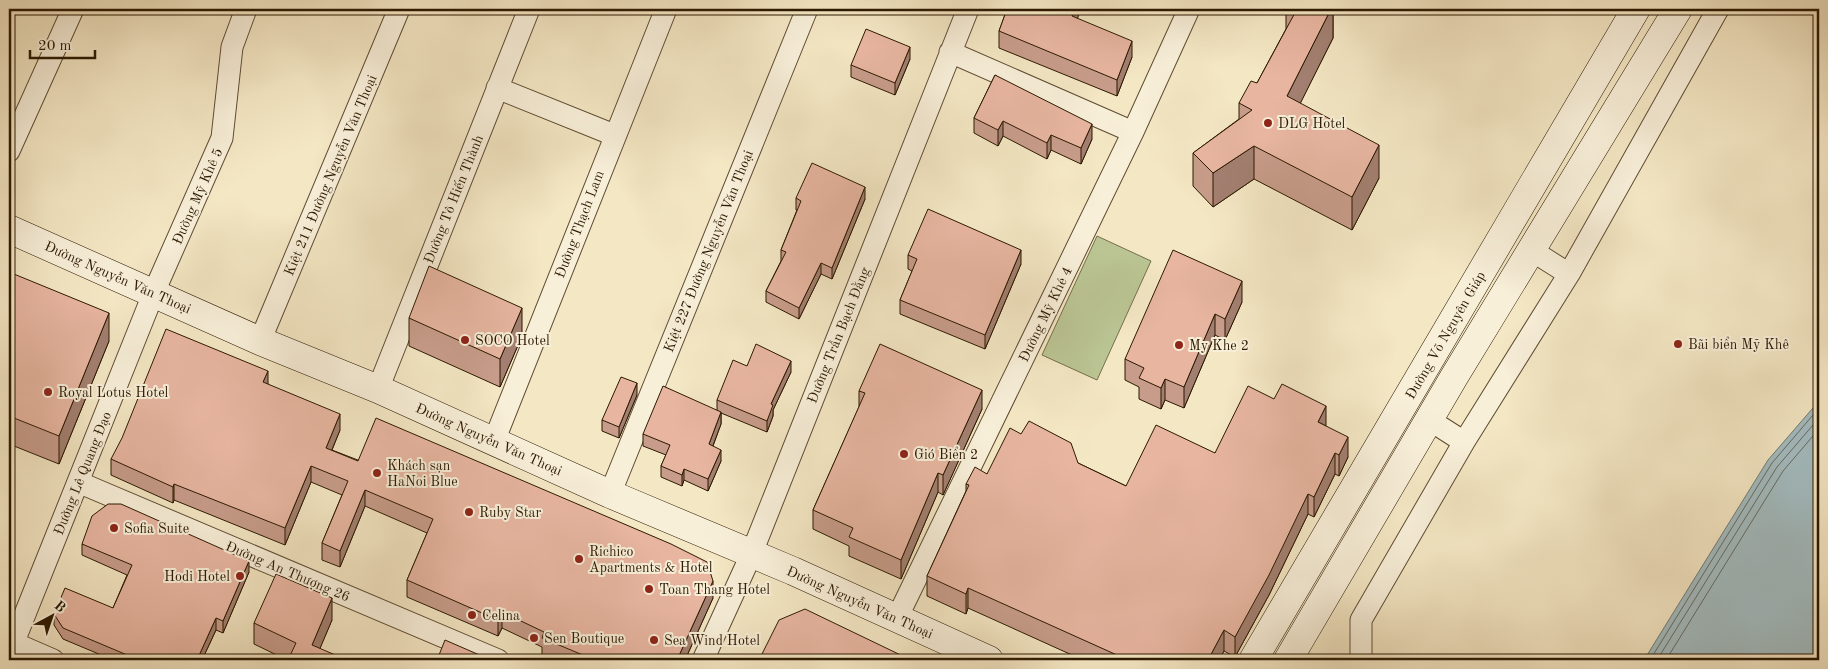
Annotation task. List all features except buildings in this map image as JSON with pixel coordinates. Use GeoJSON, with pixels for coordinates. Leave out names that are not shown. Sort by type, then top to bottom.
{"type":"FeatureCollection","features":[{"type":"Feature","properties":{"kind":"main road","name":"Đường Võ Nguyên Giáp"},"geometry":{"type":"LineString","coordinates":[[1253,657],[1402,409],[1428,361],[1636,9]]}},
{"type":"Feature","properties":{"kind":"main road","name":"Đường Võ Nguyên Giáp"},"geometry":{"type":"LineString","coordinates":[[1299,654],[1449,386],[1678,9]]}},
{"type":"Feature","properties":{"kind":"main road","name":"Đường Nguyễn Văn Thoại"},"geometry":{"type":"LineString","coordinates":[[9,228],[260,341],[378,390],[610,494],[793,572],[979,655],[995,660]]}},
{"type":"Feature","properties":{"kind":"street"},"geometry":{"type":"LineString","coordinates":[[9,151],[73,9]]}},
{"type":"Feature","properties":{"kind":"street","name":"Đường Mỹ Khê 5"},"geometry":{"type":"LineString","coordinates":[[154,292],[222,138],[232,47],[246,9]]}},
{"type":"Feature","properties":{"kind":"street","name":"Kiệt 211 Đường Nguyễn Văn Thoại"},"geometry":{"type":"LineString","coordinates":[[260,341],[399,9]]}},
{"type":"Feature","properties":{"kind":"street","name":"Đường Tô Hiến Thành"},"geometry":{"type":"LineString","coordinates":[[378,390],[529,9]]}},
{"type":"Feature","properties":{"kind":"street","name":"Đường Thạch Lam"},"geometry":{"type":"LineString","coordinates":[[494,441],[614,135],[666,9]]}},
{"type":"Feature","properties":{"kind":"street","name":"Kiệt 227 Đường Nguyễn Văn Thoại"},"geometry":{"type":"LineString","coordinates":[[610,494],[807,9]]}},
{"type":"Feature","properties":{"kind":"street","name":"Đường Trần Bạch Đằng"},"geometry":{"type":"LineString","coordinates":[[703,660],[751,555],[968,9]]}},
{"type":"Feature","properties":{"kind":"street","name":"Đường Mỹ Khê 4"},"geometry":{"type":"LineString","coordinates":[[897,618],[1133,132],[1189,9]]}},
{"type":"Feature","properties":{"kind":"street"},"geometry":{"type":"LineString","coordinates":[[1361,660],[1361,620],[1464,442],[1569,274],[1718,9]]}},
{"type":"Feature","properties":{"kind":"street"},"geometry":{"type":"LineString","coordinates":[[950,52],[1133,132]]}},
{"type":"Feature","properties":{"kind":"street"},"geometry":{"type":"LineString","coordinates":[[497,88],[614,135]]}},
{"type":"Feature","properties":{"kind":"street"},"geometry":{"type":"LineString","coordinates":[[1542,257],[1569,274]]}},
{"type":"Feature","properties":{"kind":"street","name":"Đường Lê Quang Đạo"},"geometry":{"type":"LineString","coordinates":[[11,649],[154,292]]}},
{"type":"Feature","properties":{"kind":"street"},"geometry":{"type":"LineString","coordinates":[[1439,426],[1464,442]]}},
{"type":"Feature","properties":{"kind":"street","name":"Đường An Thượng 26"},"geometry":{"type":"LineString","coordinates":[[78,482],[498,660]]}},
{"type":"Feature","properties":{"kind":"street"},"geometry":{"type":"LineString","coordinates":[[11,649],[53,660]]}},
{"type":"Feature","properties":{"kind":"green space"},"geometry":{"type":"Polygon","coordinates":[[[1097,236],[1151,261],[1097,380],[1042,355],[1097,236]]]}},
{"type":"Feature","properties":{"kind":"water"},"geometry":{"type":"Polygon","coordinates":[[[1819,401],[1819,660],[1644,660],[1768,460],[1819,401]]]}},
{"type":"Feature","properties":{"kind":"place","name":"DLG Hotel"},"geometry":{"type":"Point","coordinates":[1268,123]}},
{"type":"Feature","properties":{"kind":"place","name":"SOCO Hotel"},"geometry":{"type":"Point","coordinates":[465,340]}},
{"type":"Feature","properties":{"kind":"place","name":"Bãi biển Mỹ Khê"},"geometry":{"type":"Point","coordinates":[1678,344]}},
{"type":"Feature","properties":{"kind":"place","name":"My Khe 2"},"geometry":{"type":"Point","coordinates":[1179,345]}},
{"type":"Feature","properties":{"kind":"place","name":"Royal Lotus Hotel"},"geometry":{"type":"Point","coordinates":[48,392]}},
{"type":"Feature","properties":{"kind":"place","name":"Gió Biển 2"},"geometry":{"type":"Point","coordinates":[904,454]}},
{"type":"Feature","properties":{"kind":"place","name":"Khách sạn HaNoi Blue"},"geometry":{"type":"Point","coordinates":[377,473]}},
{"type":"Feature","properties":{"kind":"place","name":"Ruby Star"},"geometry":{"type":"Point","coordinates":[469,512]}},
{"type":"Feature","properties":{"kind":"place","name":"Sofia Suite"},"geometry":{"type":"Point","coordinates":[114,528]}},
{"type":"Feature","properties":{"kind":"place","name":"Richico Apartments & Hotel"},"geometry":{"type":"Point","coordinates":[579,559]}},
{"type":"Feature","properties":{"kind":"place","name":"Hodi Hotel"},"geometry":{"type":"Point","coordinates":[240,576]}},
{"type":"Feature","properties":{"kind":"place","name":"Toan Thang Hotel"},"geometry":{"type":"Point","coordinates":[649,589]}},
{"type":"Feature","properties":{"kind":"place","name":"Celina"},"geometry":{"type":"Point","coordinates":[472,615]}},
{"type":"Feature","properties":{"kind":"place","name":"Sen Boutique"},"geometry":{"type":"Point","coordinates":[534,638]}},
{"type":"Feature","properties":{"kind":"place","name":"Sea Wind Hotel"},"geometry":{"type":"Point","coordinates":[654,640]}}]}
